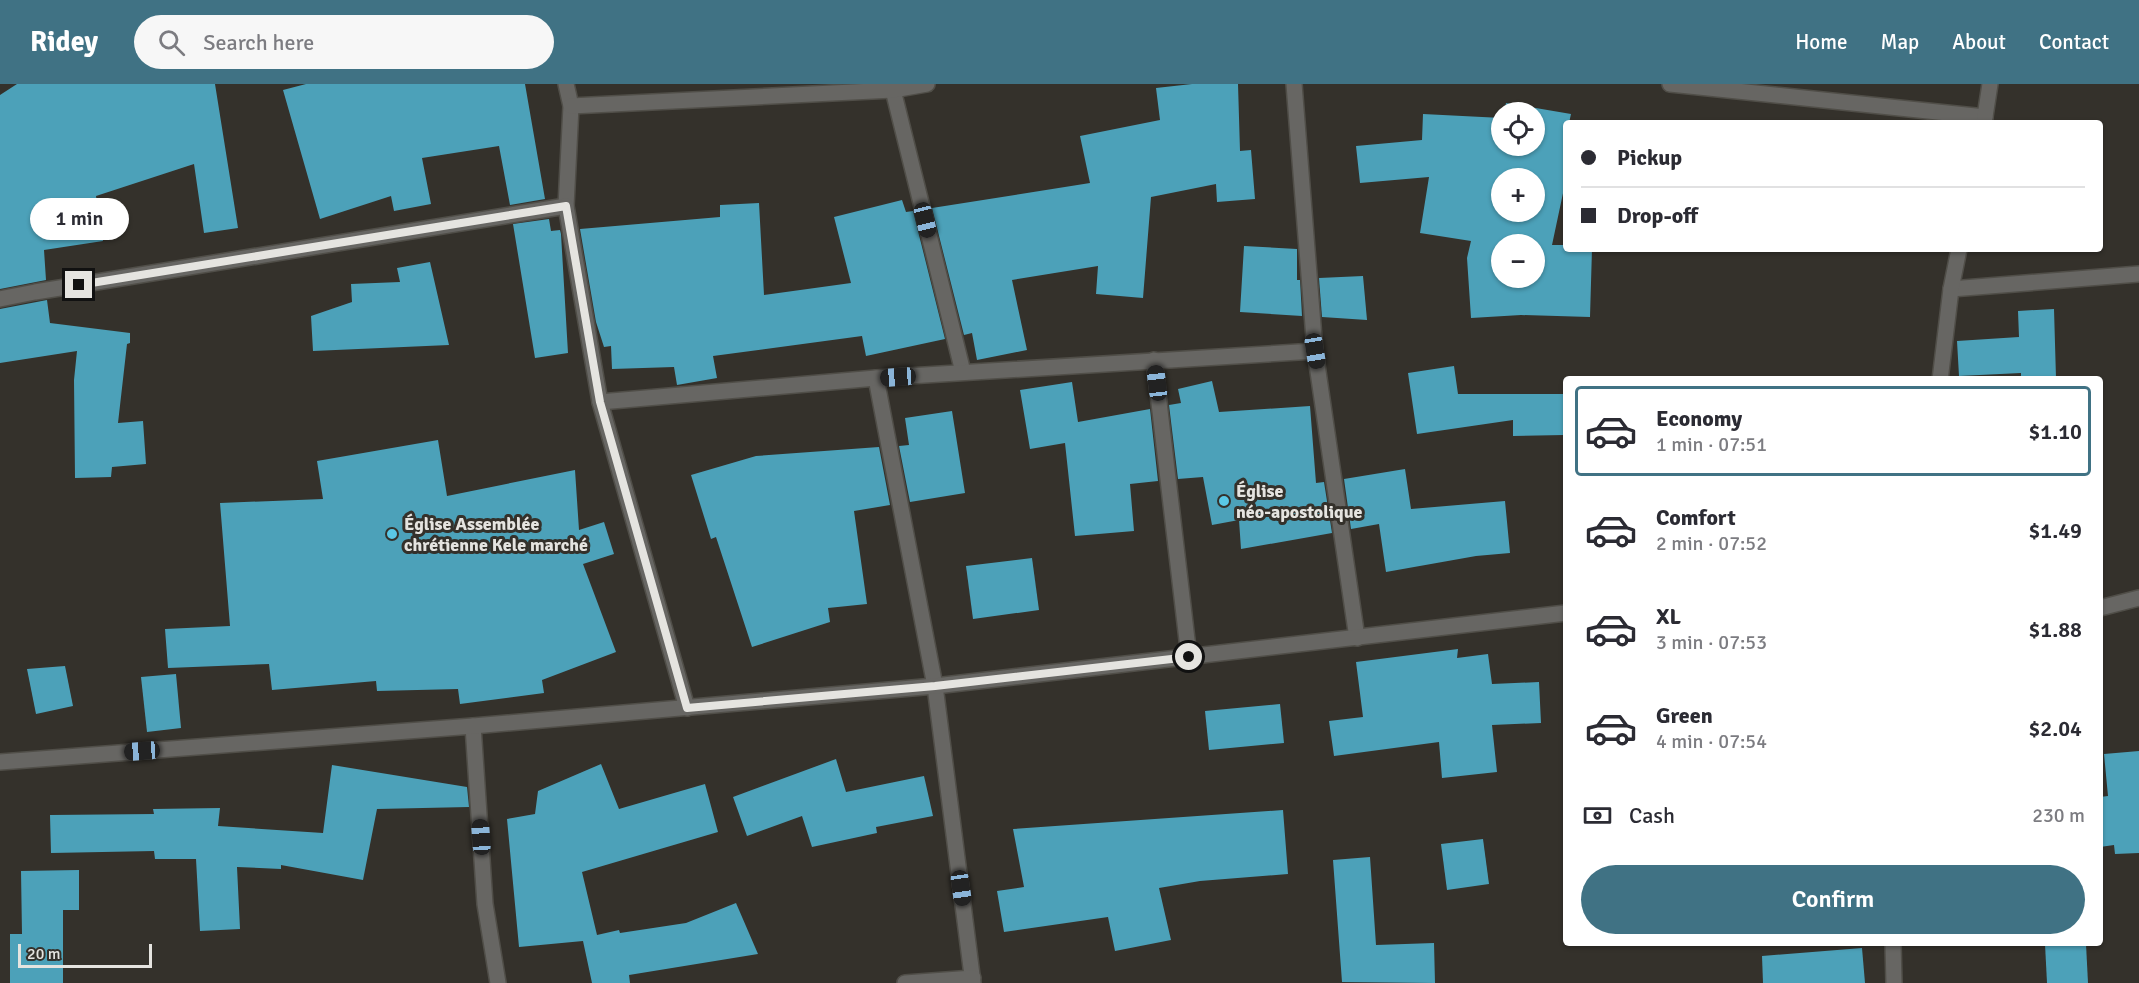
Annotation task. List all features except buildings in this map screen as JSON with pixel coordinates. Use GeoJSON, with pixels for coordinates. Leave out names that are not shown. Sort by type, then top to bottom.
{"type":"FeatureCollection","features":[{"type":"Feature","properties":{"kind":"street"},"geometry":{"type":"LineString","coordinates":[[566,84],[571,106],[566,206],[600,402],[687,708]]}},
{"type":"Feature","properties":{"kind":"street"},"geometry":{"type":"LineString","coordinates":[[571,106],[893,90],[927,84]]}},
{"type":"Feature","properties":{"kind":"street"},"geometry":{"type":"LineString","coordinates":[[1294,84],[1315,351],[1357,638]]}},
{"type":"Feature","properties":{"kind":"street"},"geometry":{"type":"LineString","coordinates":[[1670,84],[1984,120],[1990,84]]}},
{"type":"Feature","properties":{"kind":"street"},"geometry":{"type":"LineString","coordinates":[[893,90],[963,372]]}},
{"type":"Feature","properties":{"kind":"street"},"geometry":{"type":"LineString","coordinates":[[0,299],[566,206]]}},
{"type":"Feature","properties":{"kind":"street"},"geometry":{"type":"LineString","coordinates":[[1940,376],[1951,289],[1958,252]]}},
{"type":"Feature","properties":{"kind":"street"},"geometry":{"type":"LineString","coordinates":[[1951,289],[2139,274]]}},
{"type":"Feature","properties":{"kind":"street"},"geometry":{"type":"LineString","coordinates":[[600,402],[876,378],[1315,351]]}},
{"type":"Feature","properties":{"kind":"street"},"geometry":{"type":"LineString","coordinates":[[1154,360],[1189,657]]}},
{"type":"Feature","properties":{"kind":"street"},"geometry":{"type":"LineString","coordinates":[[876,378],[935,686],[973,980],[905,983]]}},
{"type":"Feature","properties":{"kind":"street"},"geometry":{"type":"LineString","coordinates":[[2103,607],[2139,598]]}},
{"type":"Feature","properties":{"kind":"street"},"geometry":{"type":"LineString","coordinates":[[0,762],[472,726],[935,686],[1563,613]]}},
{"type":"Feature","properties":{"kind":"street"},"geometry":{"type":"LineString","coordinates":[[472,726],[485,904],[498,983]]}},
{"type":"Feature","properties":{"kind":"street"},"geometry":{"type":"LineString","coordinates":[[1893,946],[1894,983]]}},
{"type":"Feature","properties":{"kind":"place","name":"Église néo-apostolique"},"geometry":{"type":"Point","coordinates":[1224,501]}},
{"type":"Feature","properties":{"kind":"place","name":"Église Assemblée chrétienne Kele marché"},"geometry":{"type":"Point","coordinates":[392,534]}},
{"type":"Feature","properties":{"kind":"route"},"geometry":{"type":"LineString","coordinates":[[79,285],[566,206],[600,402],[687,708],[935,686],[1189,657]]}}]}
